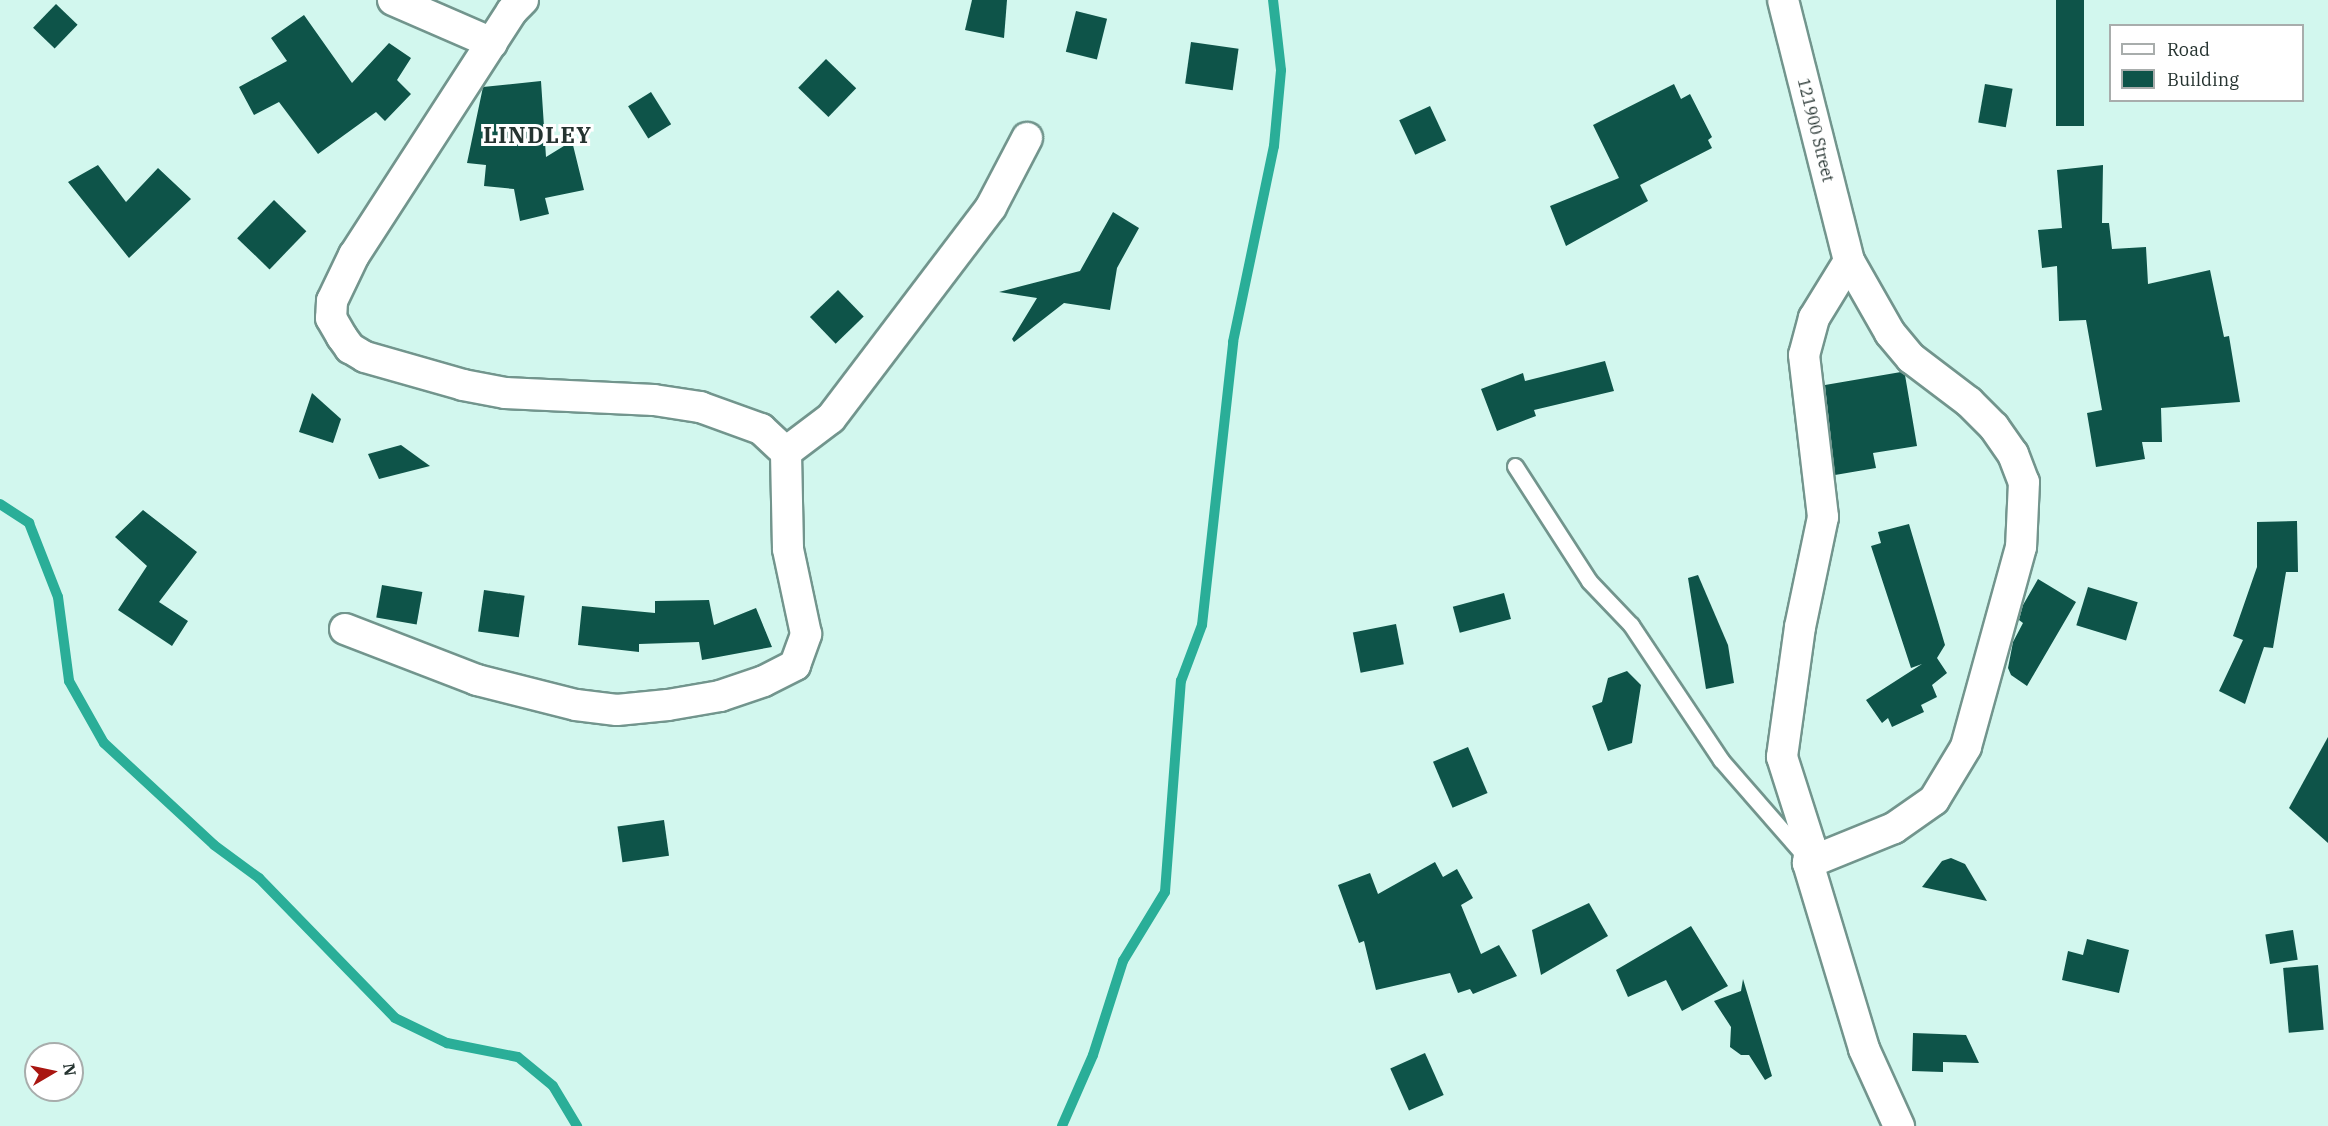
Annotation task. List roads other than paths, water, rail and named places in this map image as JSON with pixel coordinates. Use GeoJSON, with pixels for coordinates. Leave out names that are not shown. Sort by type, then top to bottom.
{"type":"FeatureCollection","features":[{"type":"Feature","properties":{"kind":"street"},"geometry":{"type":"LineString","coordinates":[[393,0],[492,43]]}},
{"type":"Feature","properties":{"kind":"street"},"geometry":{"type":"LineString","coordinates":[[345,629],[477,680],[607,709],[668,705],[720,696],[764,681],[795,666],[806,634],[788,549],[786,452],[761,429],[700,407],[654,400],[505,393],[463,385],[365,357],[350,348],[331,318],[332,301],[354,255],[492,43],[523,0]]}},
{"type":"Feature","properties":{"kind":"street","name":"121900 Street"},"geometry":{"type":"LineString","coordinates":[[1783,0],[1849,261],[1890,333],[1911,358],[1969,402],[2013,454],[2024,482],[2021,547],[1966,747],[1934,800],[1894,828],[1808,863]]}},
{"type":"Feature","properties":{"kind":"street"},"geometry":{"type":"LineString","coordinates":[[786,452],[831,418],[846,400],[990,207],[1027,138]]}},
{"type":"Feature","properties":{"kind":"street"},"geometry":{"type":"LineString","coordinates":[[1849,261],[1814,318],[1804,356],[1823,517],[1800,627],[1782,757],[1810,845],[1808,863],[1864,1048],[1899,1126]]}},
{"type":"Feature","properties":{"kind":"lane"},"geometry":{"type":"LineString","coordinates":[[1515,466],[1589,581],[1631,625],[1721,760],[1796,842],[1808,863]]}},
{"type":"Feature","properties":{"kind":"waterway"},"geometry":{"type":"LineString","coordinates":[[1062,1126],[1093,1055],[1123,961],[1165,892],[1181,681],[1202,625],[1233,342],[1274,146],[1281,70],[1273,0]]}},
{"type":"Feature","properties":{"kind":"waterway"},"geometry":{"type":"LineString","coordinates":[[0,504],[29,523],[58,597],[69,681],[104,743],[214,845],[259,878],[395,1018],[447,1043],[518,1057],[553,1086],[577,1126]]}},
{"type":"Feature","properties":{"kind":"district","name":"LINDLEY"},"geometry":{"type":"Point","coordinates":[538,135]}}]}
